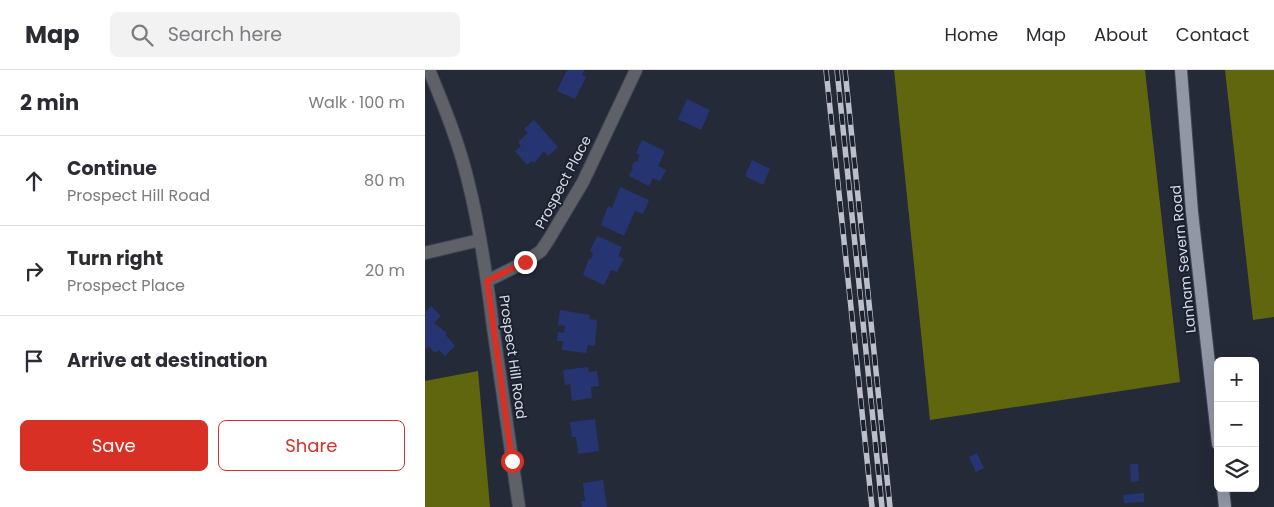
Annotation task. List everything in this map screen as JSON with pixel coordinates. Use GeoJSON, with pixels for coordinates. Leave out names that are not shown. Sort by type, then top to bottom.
{"type":"FeatureCollection","features":[{"type":"Feature","properties":{"kind":"main road","name":"Lanham Severn Road"},"geometry":{"type":"LineString","coordinates":[[1181,70],[1192,212],[1214,408]]}},
{"type":"Feature","properties":{"kind":"main road"},"geometry":{"type":"LineString","coordinates":[[1223,492],[1225,507]]}},
{"type":"Feature","properties":{"kind":"street","name":"Prospect Hill Road"},"geometry":{"type":"LineString","coordinates":[[429,70],[443,102],[468,180],[487,281],[519,507]]}},
{"type":"Feature","properties":{"kind":"street","name":"Prospect Place"},"geometry":{"type":"LineString","coordinates":[[487,281],[525,262],[541,251],[583,182],[636,70]]}},
{"type":"Feature","properties":{"kind":"street"},"geometry":{"type":"LineString","coordinates":[[425,253],[480,240]]}},
{"type":"Feature","properties":{"kind":"green space"},"geometry":{"type":"Polygon","coordinates":[[[894,70],[1145,70],[1180,382],[930,420],[894,70]]]}},
{"type":"Feature","properties":{"kind":"green space"},"geometry":{"type":"Polygon","coordinates":[[[1225,70],[1274,70],[1274,317],[1253,320],[1225,70]]]}},
{"type":"Feature","properties":{"kind":"green space"},"geometry":{"type":"Polygon","coordinates":[[[478,371],[490,507],[425,507],[425,381],[478,371]]]}},
{"type":"Feature","properties":{"kind":"building"},"geometry":{"type":"Polygon","coordinates":[[[567,70],[584,70],[582,75],[586,77],[575,99],[557,91],[567,70]]]}},
{"type":"Feature","properties":{"kind":"building"},"geometry":{"type":"Polygon","coordinates":[[[687,99],[710,110],[701,130],[678,119],[687,99]]]}},
{"type":"Feature","properties":{"kind":"building"},"geometry":{"type":"Polygon","coordinates":[[[534,120],[558,147],[548,156],[544,151],[534,163],[532,161],[527,165],[515,151],[521,146],[518,142],[528,133],[524,129],[534,120]]]}},
{"type":"Feature","properties":{"kind":"building"},"geometry":{"type":"Polygon","coordinates":[[[642,140],[665,151],[658,166],[666,170],[660,181],[653,178],[649,186],[629,176],[633,168],[631,167],[635,161],[637,162],[640,155],[636,153],[642,140]]]}},
{"type":"Feature","properties":{"kind":"building"},"geometry":{"type":"Polygon","coordinates":[[[752,160],[770,169],[763,185],[745,176],[752,160]]]}},
{"type":"Feature","properties":{"kind":"building"},"geometry":{"type":"Polygon","coordinates":[[[620,187],[649,200],[643,214],[635,211],[624,236],[601,225],[608,206],[612,208],[620,187]]]}},
{"type":"Feature","properties":{"kind":"building"},"geometry":{"type":"Polygon","coordinates":[[[597,236],[622,247],[618,256],[624,259],[617,272],[611,270],[604,285],[583,275],[589,258],[591,259],[593,253],[590,251],[597,236]]]}},
{"type":"Feature","properties":{"kind":"building"},"geometry":{"type":"Polygon","coordinates":[[[431,306],[441,316],[434,323],[447,333],[445,334],[455,346],[445,356],[439,350],[435,353],[429,347],[425,348],[425,312],[431,306]]]}},
{"type":"Feature","properties":{"kind":"building"},"geometry":{"type":"Polygon","coordinates":[[[560,310],[590,315],[589,319],[597,320],[595,346],[588,345],[586,353],[562,350],[563,341],[557,341],[558,332],[564,333],[565,326],[558,325],[560,310]]]}},
{"type":"Feature","properties":{"kind":"building"},"geometry":{"type":"Polygon","coordinates":[[[588,367],[589,372],[597,371],[599,386],[591,387],[592,398],[572,401],[570,384],[565,385],[563,370],[588,367]]]}},
{"type":"Feature","properties":{"kind":"building"},"geometry":{"type":"Polygon","coordinates":[[[595,419],[599,451],[578,454],[576,437],[572,437],[570,422],[595,419]]]}},
{"type":"Feature","properties":{"kind":"building"},"geometry":{"type":"Polygon","coordinates":[[[977,453],[984,468],[976,472],[969,457],[977,453]]]}},
{"type":"Feature","properties":{"kind":"building"},"geometry":{"type":"Polygon","coordinates":[[[1130,464],[1138,464],[1139,481],[1131,482],[1130,464]]]}},
{"type":"Feature","properties":{"kind":"building"},"geometry":{"type":"Polygon","coordinates":[[[603,480],[607,507],[582,507],[581,501],[585,501],[583,483],[603,480]]]}},
{"type":"Feature","properties":{"kind":"building"},"geometry":{"type":"Polygon","coordinates":[[[1144,493],[1144,502],[1124,503],[1123,495],[1144,493]]]}},
{"type":"Feature","properties":{"kind":"railway"},"geometry":{"type":"LineString","coordinates":[[826,70],[872,507]]}},
{"type":"Feature","properties":{"kind":"railway"},"geometry":{"type":"LineString","coordinates":[[837,70],[882,507]]}},
{"type":"Feature","properties":{"kind":"railway"},"geometry":{"type":"LineString","coordinates":[[845,70],[890,507]]}},
{"type":"Feature","properties":{"kind":"route"},"geometry":{"type":"LineString","coordinates":[[512,461],[487,281],[525,262]]}}]}
